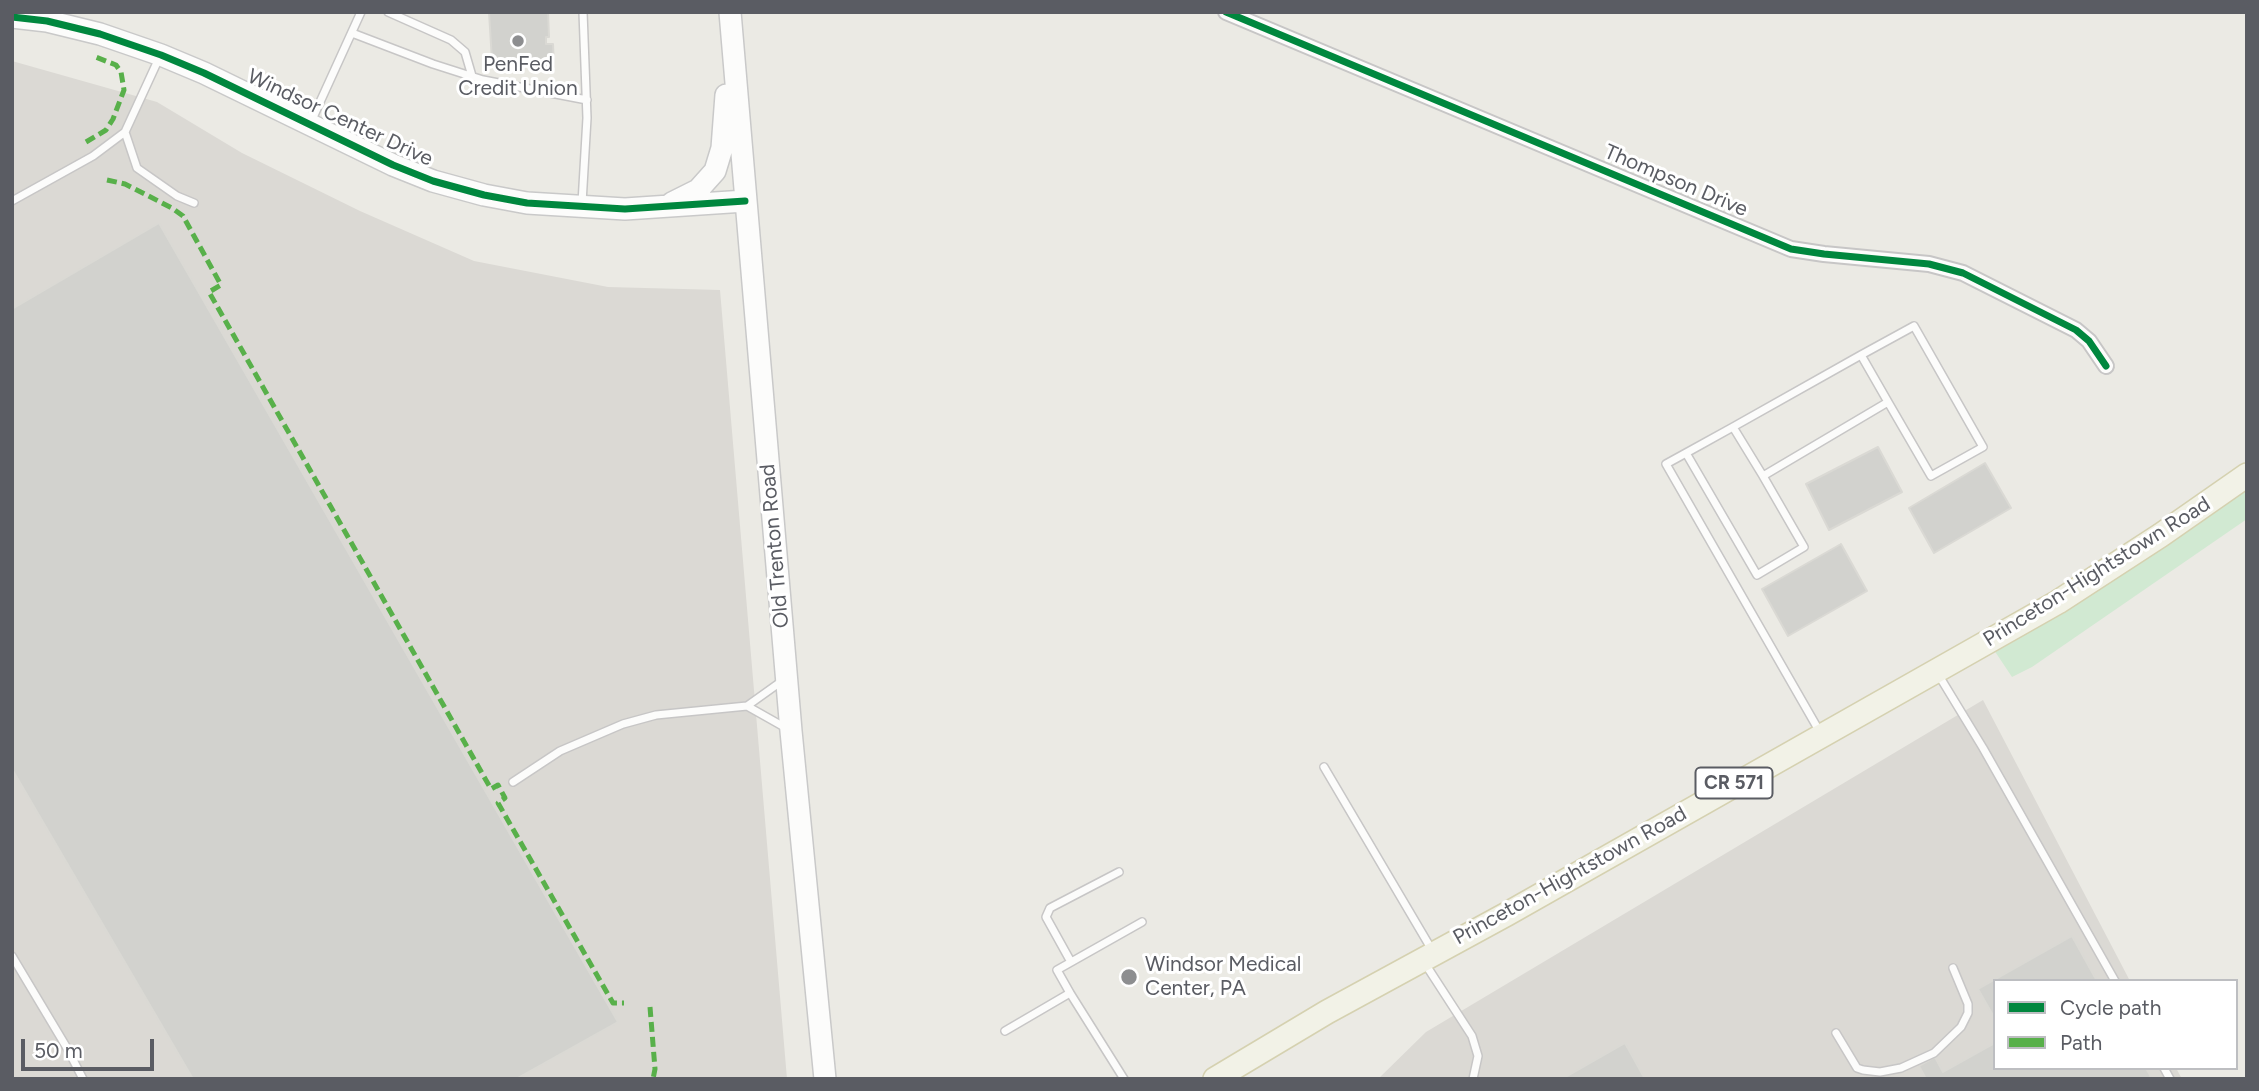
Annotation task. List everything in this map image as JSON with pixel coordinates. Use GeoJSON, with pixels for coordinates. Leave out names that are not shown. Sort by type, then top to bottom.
{"type":"FeatureCollection","features":[{"type":"Feature","properties":{"kind":"main road","name":"Windsor Center Drive"},"geometry":{"type":"LineString","coordinates":[[12,17],[100,34],[161,55],[393,165],[433,181],[484,195],[582,208],[662,208],[745,201]]}},
{"type":"Feature","properties":{"kind":"main road","name":"Old Trenton Road"},"geometry":{"type":"LineString","coordinates":[[730,19],[791,731],[825,1079]]}},
{"type":"Feature","properties":{"kind":"main road"},"geometry":{"type":"LineString","coordinates":[[662,208],[698,190],[715,171],[722,148],[730,19]]}},
{"type":"Feature","properties":{"kind":"main road","name":"Princeton-Hightstown Road"},"geometry":{"type":"LineString","coordinates":[[1215,1079],[1428,955],[1507,914],[2058,602],[2247,475]]}},
{"type":"Feature","properties":{"kind":"street","name":"Thompson Drive"},"geometry":{"type":"LineString","coordinates":[[1227,12],[1791,248],[1824,254],[1929,264],[1963,273],[2076,330],[2089,341],[2106,366]]}},
{"type":"Feature","properties":{"kind":"lane"},"geometry":{"type":"LineString","coordinates":[[310,124],[362,12]]}},
{"type":"Feature","properties":{"kind":"lane"},"geometry":{"type":"LineString","coordinates":[[388,12],[451,40],[465,52],[472,76]]}},
{"type":"Feature","properties":{"kind":"lane"},"geometry":{"type":"LineString","coordinates":[[582,208],[587,100],[583,12]]}},
{"type":"Feature","properties":{"kind":"lane"},"geometry":{"type":"LineString","coordinates":[[352,33],[472,76],[587,100]]}},
{"type":"Feature","properties":{"kind":"lane"},"geometry":{"type":"LineString","coordinates":[[12,201],[93,156],[125,132],[161,55]]}},
{"type":"Feature","properties":{"kind":"lane"},"geometry":{"type":"LineString","coordinates":[[125,132],[137,168],[177,196],[194,204]]}},
{"type":"Feature","properties":{"kind":"lane"},"geometry":{"type":"LineString","coordinates":[[1822,734],[1666,464],[1861,355],[1914,326],[1983,447],[1931,476],[1861,355]]}},
{"type":"Feature","properties":{"kind":"lane"},"geometry":{"type":"LineString","coordinates":[[1763,476],[1888,402]]}},
{"type":"Feature","properties":{"kind":"lane"},"geometry":{"type":"LineString","coordinates":[[1686,453],[1757,575],[1804,547],[1732,427]]}},
{"type":"Feature","properties":{"kind":"lane"},"geometry":{"type":"LineString","coordinates":[[1936,670],[2114,979]]}},
{"type":"Feature","properties":{"kind":"lane"},"geometry":{"type":"LineString","coordinates":[[513,782],[560,751],[623,724],[656,715],[747,706],[787,678]]}},
{"type":"Feature","properties":{"kind":"lane"},"geometry":{"type":"LineString","coordinates":[[747,706],[791,731]]}},
{"type":"Feature","properties":{"kind":"lane"},"geometry":{"type":"LineString","coordinates":[[1324,767],[1472,1036],[1478,1056],[1474,1079]]}},
{"type":"Feature","properties":{"kind":"lane"},"geometry":{"type":"LineString","coordinates":[[1071,962],[1046,917],[1050,908],[1119,872]]}},
{"type":"Feature","properties":{"kind":"lane"},"geometry":{"type":"LineString","coordinates":[[1124,1079],[1058,970],[1142,922]]}},
{"type":"Feature","properties":{"kind":"lane"},"geometry":{"type":"LineString","coordinates":[[12,956],[83,1079]]}},
{"type":"Feature","properties":{"kind":"lane"},"geometry":{"type":"LineString","coordinates":[[1836,1033],[1857,1068],[1863,1070],[1880,1072],[1900,1068],[1934,1053],[1961,1027],[1968,1013],[1968,1004],[1953,968]]}},
{"type":"Feature","properties":{"kind":"lane"},"geometry":{"type":"LineString","coordinates":[[1005,1031],[1070,992]]}},
{"type":"Feature","properties":{"kind":"shaded area"},"geometry":{"type":"Polygon","coordinates":[[[12,61],[157,102],[242,153],[360,211],[474,261],[608,287],[720,290],[787,1079],[12,1079],[12,61]]]}},
{"type":"Feature","properties":{"kind":"shaded area"},"geometry":{"type":"Polygon","coordinates":[[[1983,700],[2129,979],[1993,979],[1993,1070],[2177,1070],[2182,1079],[1378,1079],[1426,1032],[1983,700]]]}},
{"type":"Feature","properties":{"kind":"green space"},"geometry":{"type":"Polygon","coordinates":[[[2239,481],[2247,492],[2247,519],[2032,667],[2012,677],[1988,641],[2239,481]]]}},
{"type":"Feature","properties":{"kind":"building","name":"PenFed Credit Union"},"geometry":{"type":"Polygon","coordinates":[[[489,12],[548,12],[549,37],[546,37],[546,44],[553,44],[554,67],[530,69],[529,59],[492,61],[489,12]]]}},
{"type":"Feature","properties":{"kind":"building"},"geometry":{"type":"Polygon","coordinates":[[[159,223],[618,1022],[516,1079],[193,1079],[12,769],[12,309],[159,223]]]}},
{"type":"Feature","properties":{"kind":"building"},"geometry":{"type":"Polygon","coordinates":[[[1878,447],[1902,492],[1829,530],[1806,484],[1878,447]]]}},
{"type":"Feature","properties":{"kind":"building"},"geometry":{"type":"Polygon","coordinates":[[[1985,463],[2011,508],[1934,553],[1909,508],[1985,463]]]}},
{"type":"Feature","properties":{"kind":"building"},"geometry":{"type":"Polygon","coordinates":[[[1841,544],[1867,591],[1788,636],[1762,589],[1841,544]]]}},
{"type":"Feature","properties":{"kind":"building"},"geometry":{"type":"Polygon","coordinates":[[[2072,936],[2096,979],[1996,979],[2072,936]]]}},
{"type":"Feature","properties":{"kind":"building"},"geometry":{"type":"Polygon","coordinates":[[[1993,981],[1993,1015],[1978,989],[1993,981]]]}},
{"type":"Feature","properties":{"kind":"building"},"geometry":{"type":"Polygon","coordinates":[[[1625,1043],[1645,1079],[1562,1079],[1625,1043]]]}},
{"type":"Feature","properties":{"kind":"building"},"geometry":{"type":"Polygon","coordinates":[[[1993,1044],[1993,1070],[2147,1070],[2151,1077],[1926,1079],[1919,1066],[1935,1057],[1943,1072],[1993,1044]]]}},
{"type":"Feature","properties":{"kind":"marked path"},"geometry":{"type":"LineString","coordinates":[[86,142],[106,130],[124,90],[121,72],[116,65],[93,56]]}},
{"type":"Feature","properties":{"kind":"marked path"},"geometry":{"type":"LineString","coordinates":[[107,180],[125,184],[183,216],[221,285],[209,292],[491,789],[498,785],[505,798],[498,803],[613,1003],[624,1003]]}},
{"type":"Feature","properties":{"kind":"marked path"},"geometry":{"type":"LineString","coordinates":[[650,1007],[655,1069],[653,1079]]}},
{"type":"Feature","properties":{"kind":"cycle path"},"geometry":{"type":"LineString","coordinates":[[1226,12],[1791,249],[1929,264],[1963,273],[2076,330],[2089,341],[2106,366]]}},
{"type":"Feature","properties":{"kind":"cycle path"},"geometry":{"type":"LineString","coordinates":[[12,17],[47,21],[100,34],[161,55],[204,73],[393,165],[433,181],[484,195],[527,203],[625,209],[745,201]]}},
{"type":"Feature","properties":{"kind":"place","name":"PenFed Credit Union"},"geometry":{"type":"Point","coordinates":[518,41]}},
{"type":"Feature","properties":{"kind":"place","name":"Windsor Medical Center, PA"},"geometry":{"type":"Point","coordinates":[1129,977]}}]}
